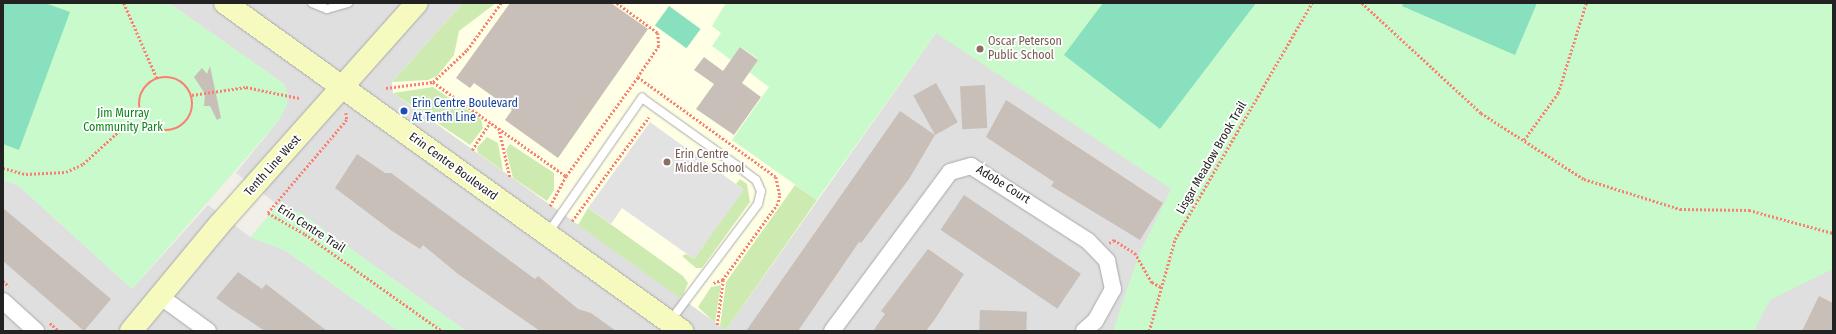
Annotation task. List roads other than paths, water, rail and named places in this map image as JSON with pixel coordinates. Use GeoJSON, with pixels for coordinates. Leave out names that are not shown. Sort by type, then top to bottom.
{"type":"FeatureCollection","features":[{"type":"Feature","properties":{"kind":"street","name":"Erin Centre Boulevard"},"geometry":{"type":"LineString","coordinates":[[225,3],[344,86],[675,327]]}},
{"type":"Feature","properties":{"kind":"street","name":"Tenth Line West"},"geometry":{"type":"LineString","coordinates":[[131,331],[161,297],[219,225],[418,3]]}},
{"type":"Feature","properties":{"kind":"street","name":"Adobe Court"},"geometry":{"type":"LineString","coordinates":[[832,331],[950,172],[964,166],[978,168],[1098,250],[1111,271],[1113,289],[1094,320],[1084,331]]}},
{"type":"Feature","properties":{"kind":"street"},"geometry":{"type":"LineString","coordinates":[[161,297],[208,331]]}},
{"type":"Feature","properties":{"kind":"street"},"geometry":{"type":"LineString","coordinates":[[3,301],[36,331]]}},
{"type":"Feature","properties":{"kind":"lane"},"geometry":{"type":"LineString","coordinates":[[312,3],[327,9],[348,3]]}},
{"type":"Feature","properties":{"kind":"lane"},"geometry":{"type":"LineString","coordinates":[[547,235],[642,98],[736,165],[756,180],[761,191],[758,204],[675,327]]}},
{"type":"Feature","properties":{"kind":"place","name":"Oscar Peterson Public School"},"geometry":{"type":"Point","coordinates":[980,49]}},
{"type":"Feature","properties":{"kind":"place","name":"Erin Centre Boulevard At Tenth Line"},"geometry":{"type":"Point","coordinates":[404,111]}},
{"type":"Feature","properties":{"kind":"place","name":"Erin Centre Middle School"},"geometry":{"type":"Point","coordinates":[667,162]}},
{"type":"Feature","properties":{"kind":"park label","name":"Jim Murray Community Park"},"geometry":{"type":"Point","coordinates":[123,121]}}]}
